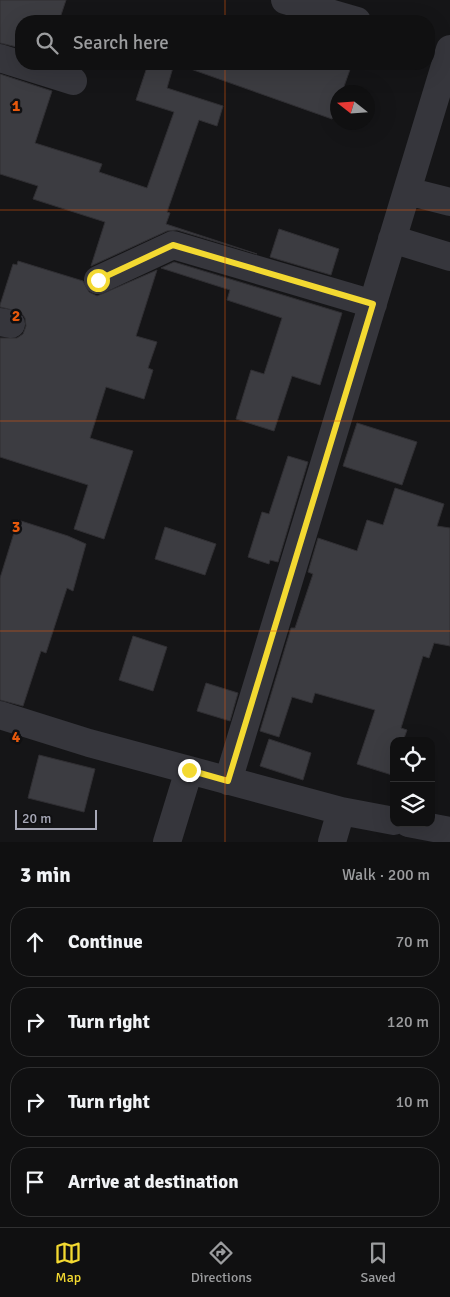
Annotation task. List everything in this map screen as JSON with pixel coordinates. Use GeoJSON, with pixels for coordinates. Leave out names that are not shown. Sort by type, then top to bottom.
{"type":"FeatureCollection","features":[{"type":"Feature","properties":{"kind":"street"},"geometry":{"type":"LineString","coordinates":[[286,0],[336,15]]}},
{"type":"Feature","properties":{"kind":"street"},"geometry":{"type":"LineString","coordinates":[[228,781],[450,49],[435,45]]}},
{"type":"Feature","properties":{"kind":"street"},"geometry":{"type":"LineString","coordinates":[[0,58],[15,63]]}},
{"type":"Feature","properties":{"kind":"street"},"geometry":{"type":"LineString","coordinates":[[38,70],[73,81]]}},
{"type":"Feature","properties":{"kind":"street"},"geometry":{"type":"LineString","coordinates":[[407,191],[450,202]]}},
{"type":"Feature","properties":{"kind":"street"},"geometry":{"type":"LineString","coordinates":[[392,239],[450,257]]}},
{"type":"Feature","properties":{"kind":"street"},"geometry":{"type":"LineString","coordinates":[[98,280],[173,245],[373,304]]}},
{"type":"Feature","properties":{"kind":"street"},"geometry":{"type":"LineString","coordinates":[[2,722],[342,811],[390,820]]}},
{"type":"Feature","properties":{"kind":"street"},"geometry":{"type":"LineString","coordinates":[[167,842],[189,770]]}},
{"type":"Feature","properties":{"kind":"street"},"geometry":{"type":"LineString","coordinates":[[332,842],[342,811]]}},
{"type":"Feature","properties":{"kind":"street"},"geometry":{"type":"LineString","coordinates":[[429,827],[450,831]]}},
{"type":"Feature","properties":{"kind":"building"},"geometry":{"type":"Polygon","coordinates":[[[0,0],[66,0],[61,15],[15,15],[15,47],[0,43],[0,0]]]}},
{"type":"Feature","properties":{"kind":"building"},"geometry":{"type":"Polygon","coordinates":[[[146,70],[172,70],[167,88],[223,106],[217,126],[199,120],[167,212],[170,213],[166,224],[257,254],[177,230],[167,231],[91,266],[105,222],[33,199],[38,186],[0,174],[0,74],[52,91],[35,143],[102,164],[99,172],[147,188],[174,112],[136,100],[146,70]]]}},
{"type":"Feature","properties":{"kind":"building"},"geometry":{"type":"Polygon","coordinates":[[[193,70],[350,70],[344,85],[330,85],[330,118],[193,70]]]}},
{"type":"Feature","properties":{"kind":"building"},"geometry":{"type":"Polygon","coordinates":[[[279,229],[339,249],[331,275],[270,257],[279,229]]]}},
{"type":"Feature","properties":{"kind":"building"},"geometry":{"type":"Polygon","coordinates":[[[18,261],[83,281],[89,292],[97,296],[157,270],[136,336],[157,342],[148,368],[153,370],[144,399],[106,387],[90,438],[133,451],[104,539],[74,529],[88,485],[0,457],[0,338],[17,338],[23,334],[26,326],[25,318],[21,312],[0,307],[13,264],[17,265],[18,261]]]}},
{"type":"Feature","properties":{"kind":"building"},"geometry":{"type":"Polygon","coordinates":[[[174,262],[342,313],[320,385],[292,376],[274,431],[236,419],[251,370],[264,374],[282,318],[227,300],[230,290],[161,268],[174,262]]]}},
{"type":"Feature","properties":{"kind":"building"},"geometry":{"type":"Polygon","coordinates":[[[357,423],[417,442],[402,485],[343,466],[357,423]]]}},
{"type":"Feature","properties":{"kind":"building"},"geometry":{"type":"Polygon","coordinates":[[[288,456],[308,462],[278,562],[270,560],[269,564],[248,557],[262,512],[269,514],[288,456]]]}},
{"type":"Feature","properties":{"kind":"building"},"geometry":{"type":"Polygon","coordinates":[[[395,488],[444,504],[437,526],[450,528],[450,646],[434,643],[429,658],[423,656],[401,728],[407,730],[404,737],[390,737],[390,774],[357,764],[375,710],[315,693],[312,703],[292,697],[279,737],[260,731],[291,628],[295,628],[313,574],[308,572],[318,538],[357,551],[367,520],[383,525],[395,488]]]}},
{"type":"Feature","properties":{"kind":"building"},"geometry":{"type":"Polygon","coordinates":[[[18,520],[68,536],[86,544],[73,591],[67,588],[46,653],[41,651],[23,706],[0,700],[0,578],[18,520]]]}},
{"type":"Feature","properties":{"kind":"building"},"geometry":{"type":"Polygon","coordinates":[[[165,527],[216,544],[205,575],[155,559],[165,527]]]}},
{"type":"Feature","properties":{"kind":"building"},"geometry":{"type":"Polygon","coordinates":[[[133,636],[167,647],[153,691],[119,680],[133,636]]]}},
{"type":"Feature","properties":{"kind":"building"},"geometry":{"type":"Polygon","coordinates":[[[206,683],[238,693],[230,721],[197,711],[206,683]]]}},
{"type":"Feature","properties":{"kind":"building"},"geometry":{"type":"Polygon","coordinates":[[[269,739],[311,753],[303,780],[260,766],[269,739]]]}},
{"type":"Feature","properties":{"kind":"building"},"geometry":{"type":"Polygon","coordinates":[[[39,755],[95,769],[84,812],[28,798],[39,755]]]}},
{"type":"Feature","properties":{"kind":"route"},"geometry":{"type":"LineString","coordinates":[[98,280],[173,245],[373,304],[228,781],[189,770]]}}]}
